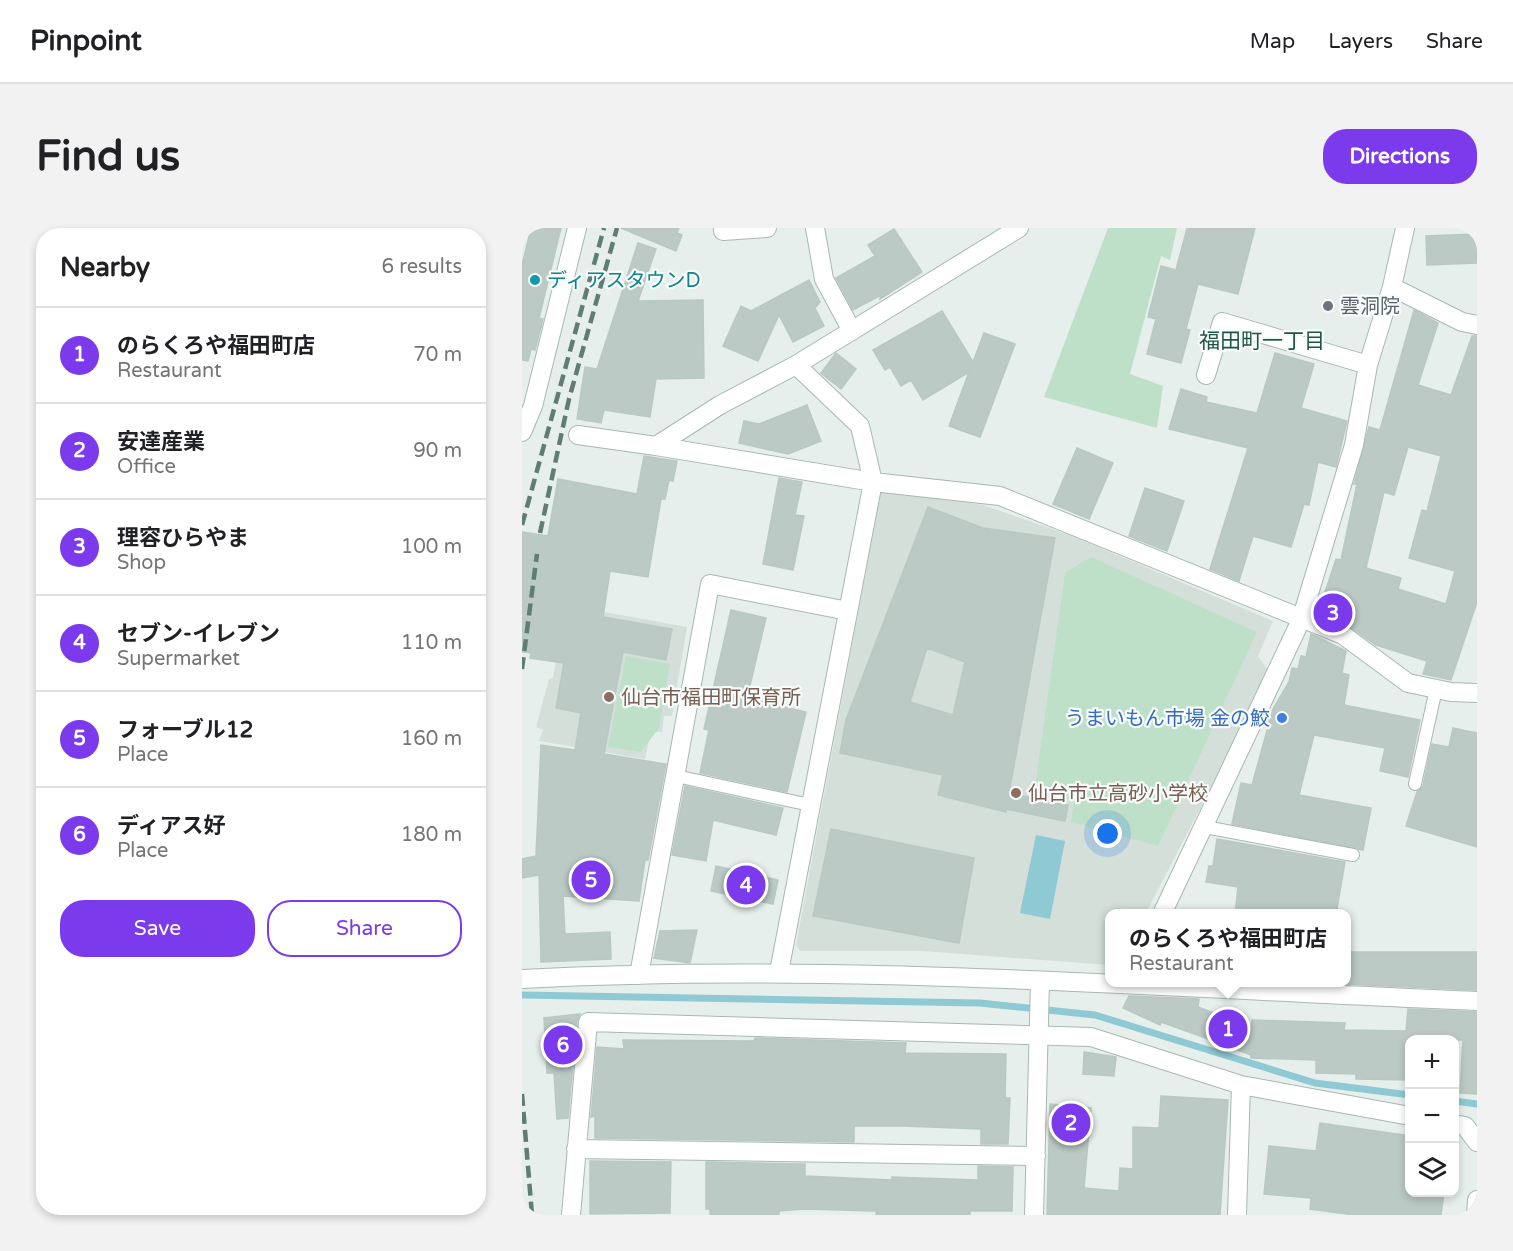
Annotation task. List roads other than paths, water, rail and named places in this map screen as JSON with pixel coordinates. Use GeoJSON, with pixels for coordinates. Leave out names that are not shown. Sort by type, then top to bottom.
{"type":"FeatureCollection","features":[{"type":"Feature","properties":{"kind":"street"},"geometry":{"type":"LineString","coordinates":[[522,432],[533,406],[577,228]]}},
{"type":"Feature","properties":{"kind":"street"},"geometry":{"type":"LineString","coordinates":[[723,228],[723,231],[767,228]]}},
{"type":"Feature","properties":{"kind":"street"},"geometry":{"type":"LineString","coordinates":[[815,228],[824,279],[852,331]]}},
{"type":"Feature","properties":{"kind":"street"},"geometry":{"type":"LineString","coordinates":[[656,446],[720,405],[796,365],[1019,228]]}},
{"type":"Feature","properties":{"kind":"street"},"geometry":{"type":"LineString","coordinates":[[1164,909],[1301,620],[1354,445],[1368,365],[1392,287],[1405,228]]}},
{"type":"Feature","properties":{"kind":"street"},"geometry":{"type":"LineString","coordinates":[[1392,287],[1462,322],[1477,326]]}},
{"type":"Feature","properties":{"kind":"street"},"geometry":{"type":"LineString","coordinates":[[1206,375],[1222,322],[1368,365]]}},
{"type":"Feature","properties":{"kind":"street"},"geometry":{"type":"LineString","coordinates":[[779,972],[873,483],[860,426],[796,365]]}},
{"type":"Feature","properties":{"kind":"street"},"geometry":{"type":"LineString","coordinates":[[579,435],[873,483],[1000,496],[1301,620],[1343,635],[1408,683],[1436,689],[1477,693]]}},
{"type":"Feature","properties":{"kind":"street"},"geometry":{"type":"LineString","coordinates":[[639,975],[710,584],[848,611]]}},
{"type":"Feature","properties":{"kind":"street"},"geometry":{"type":"LineString","coordinates":[[522,979],[779,972],[890,974],[1040,988],[1105,985]]}},
{"type":"Feature","properties":{"kind":"street"},"geometry":{"type":"LineString","coordinates":[[1189,987],[1477,1001]]}},
{"type":"Feature","properties":{"kind":"street"},"geometry":{"type":"LineString","coordinates":[[1034,1215],[1040,988]]}},
{"type":"Feature","properties":{"kind":"street"},"geometry":{"type":"LineString","coordinates":[[571,1215],[588,1022],[1038,1030],[1091,1037],[1241,1085],[1405,1115]]}},
{"type":"Feature","properties":{"kind":"street"},"geometry":{"type":"LineString","coordinates":[[1237,1215],[1241,1085]]}},
{"type":"Feature","properties":{"kind":"street"},"geometry":{"type":"LineString","coordinates":[[1459,1125],[1465,1126],[1477,1142]]}},
{"type":"Feature","properties":{"kind":"street"},"geometry":{"type":"LineString","coordinates":[[576,1149],[1036,1156]]}},
{"type":"Feature","properties":{"kind":"street"},"geometry":{"type":"LineString","coordinates":[[1476,1215],[1477,1200]]}},
{"type":"Feature","properties":{"kind":"lane"},"geometry":{"type":"LineString","coordinates":[[1415,784],[1436,689]]}},
{"type":"Feature","properties":{"kind":"lane"},"geometry":{"type":"LineString","coordinates":[[676,776],[810,805]]}},
{"type":"Feature","properties":{"kind":"lane"},"geometry":{"type":"LineString","coordinates":[[1204,827],[1353,855]]}},
{"type":"Feature","properties":{"kind":"water"},"geometry":{"type":"Polygon","coordinates":[[[1036,835],[1065,841],[1050,919],[1020,913],[1036,835]]]}},
{"type":"Feature","properties":{"kind":"waterway"},"geometry":{"type":"LineString","coordinates":[[522,995],[980,1003],[1095,1015],[1315,1083],[1405,1094]]}},
{"type":"Feature","properties":{"kind":"waterway"},"geometry":{"type":"LineString","coordinates":[[1459,1102],[1477,1104]]}},
{"type":"Feature","properties":{"kind":"railway"},"geometry":{"type":"LineString","coordinates":[[522,525],[604,228]]}},
{"type":"Feature","properties":{"kind":"railway"},"geometry":{"type":"LineString","coordinates":[[540,533],[569,399],[617,228]]}},
{"type":"Feature","properties":{"kind":"railway"},"geometry":{"type":"LineString","coordinates":[[522,669],[537,554]]}},
{"type":"Feature","properties":{"kind":"railway"},"geometry":{"type":"LineString","coordinates":[[522,1094],[532,1215]]}},
{"type":"Feature","properties":{"kind":"place","name":"ディアスタウンD"},"geometry":{"type":"Point","coordinates":[535,280]}},
{"type":"Feature","properties":{"kind":"place","name":"雲洞院"},"geometry":{"type":"Point","coordinates":[1328,306]}},
{"type":"Feature","properties":{"kind":"place","name":"理容ひらやま"},"geometry":{"type":"Point","coordinates":[1333,613]}},
{"type":"Feature","properties":{"kind":"place","name":"仙台市福田町保育所"},"geometry":{"type":"Point","coordinates":[609,697]}},
{"type":"Feature","properties":{"kind":"place","name":"うまいもん市場 金の鮫"},"geometry":{"type":"Point","coordinates":[1282,718]}},
{"type":"Feature","properties":{"kind":"place","name":"仙台市立高砂小学校"},"geometry":{"type":"Point","coordinates":[1016,793]}},
{"type":"Feature","properties":{"kind":"place","name":"フォーブル12"},"geometry":{"type":"Point","coordinates":[591,880]}},
{"type":"Feature","properties":{"kind":"place","name":"セブン-イレブン"},"geometry":{"type":"Point","coordinates":[746,885]}},
{"type":"Feature","properties":{"kind":"place","name":"のらくろや福田町店"},"geometry":{"type":"Point","coordinates":[1228,1029]}},
{"type":"Feature","properties":{"kind":"place","name":"ディアス好"},"geometry":{"type":"Point","coordinates":[563,1045]}},
{"type":"Feature","properties":{"kind":"place","name":"安達産業"},"geometry":{"type":"Point","coordinates":[1071,1123]}},
{"type":"Feature","properties":{"kind":"district","name":"福田町一丁目"},"geometry":{"type":"Point","coordinates":[1262,341]}}]}
